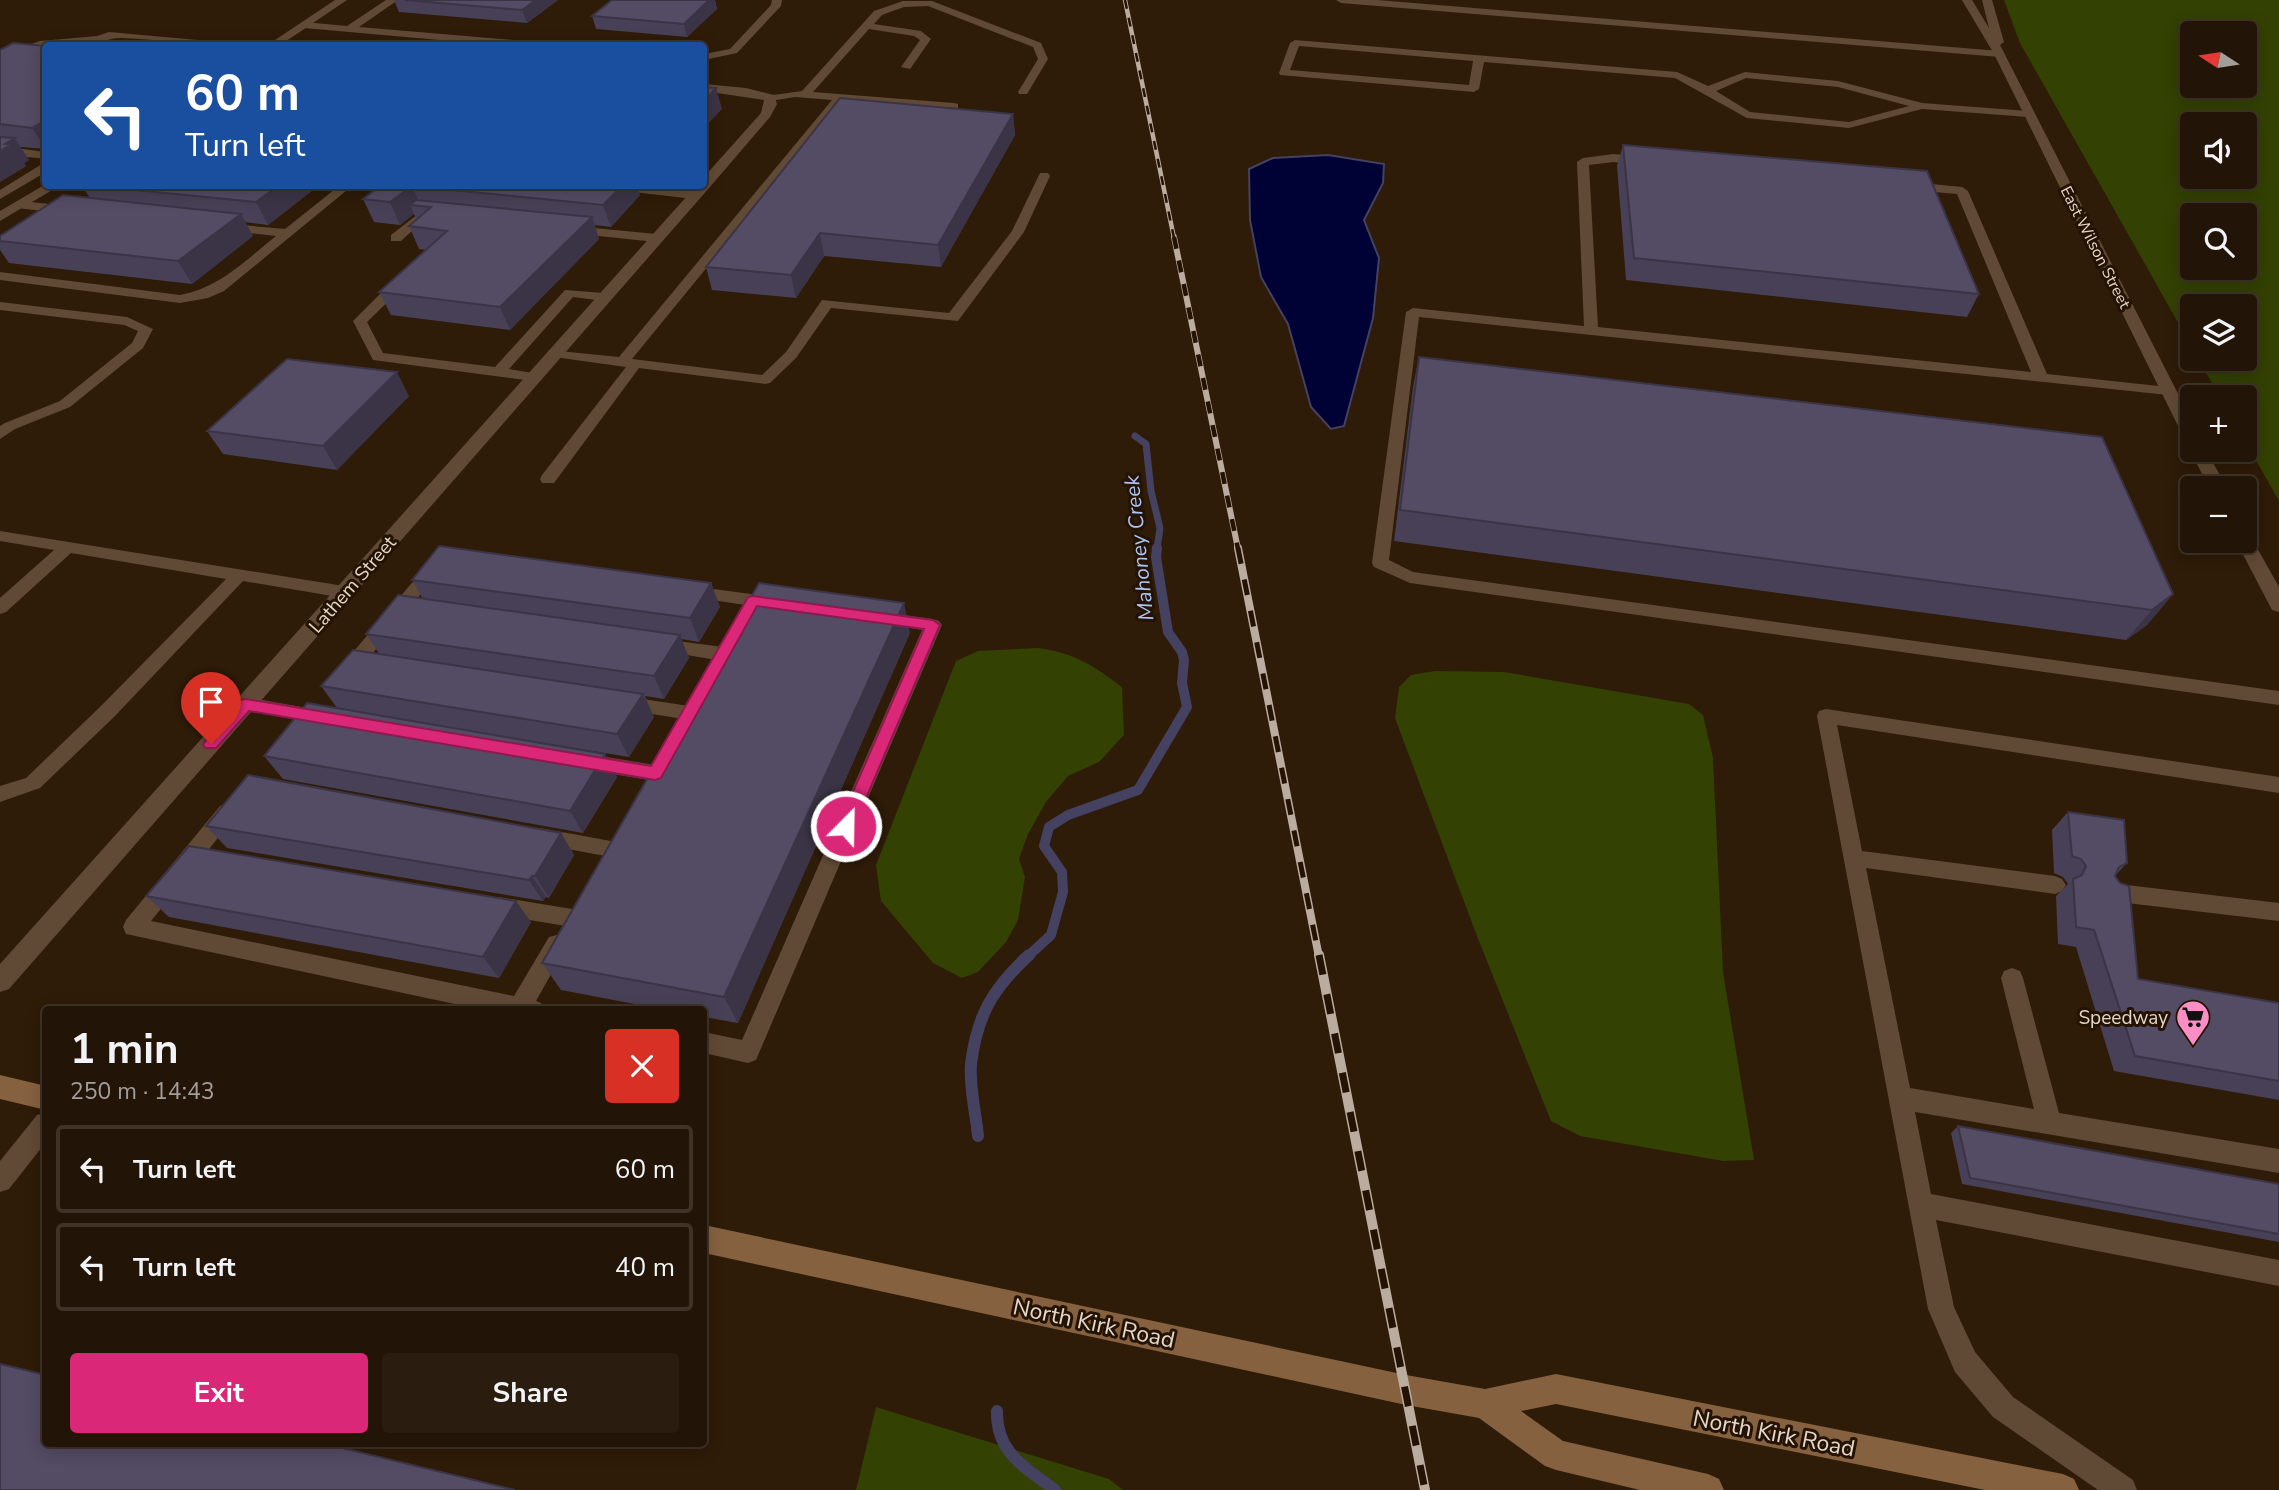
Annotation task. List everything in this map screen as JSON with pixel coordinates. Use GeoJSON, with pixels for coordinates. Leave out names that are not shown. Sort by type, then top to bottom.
{"type":"FeatureCollection","features":[{"type":"Feature","properties":{"kind":"street"},"geometry":{"type":"LineString","coordinates":[[277,42],[342,0]]}},
{"type":"Feature","properties":{"kind":"street"},"geometry":{"type":"LineString","coordinates":[[1967,0],[2000,54]]}},
{"type":"Feature","properties":{"kind":"street"},"geometry":{"type":"LineString","coordinates":[[1987,0],[2000,54]]}},
{"type":"Feature","properties":{"kind":"street","name":"East Wilson Street"},"geometry":{"type":"LineString","coordinates":[[2000,54],[2180,414]]}},
{"type":"Feature","properties":{"kind":"street"},"geometry":{"type":"LineString","coordinates":[[707,88],[746,92],[770,98]]}},
{"type":"Feature","properties":{"kind":"street","name":"Lathem Street"},"geometry":{"type":"LineString","coordinates":[[707,179],[766,114],[771,104],[770,98]]}},
{"type":"Feature","properties":{"kind":"street"},"geometry":{"type":"LineString","coordinates":[[0,217],[47,189]]}},
{"type":"Feature","properties":{"kind":"street","name":"Lathem Street"},"geometry":{"type":"LineString","coordinates":[[0,981],[699,189]]}},
{"type":"Feature","properties":{"kind":"street"},"geometry":{"type":"LineString","coordinates":[[2251,553],[2279,605]]}},
{"type":"Feature","properties":{"kind":"street"},"geometry":{"type":"LineString","coordinates":[[0,1087],[42,1097]]}},
{"type":"Feature","properties":{"kind":"street","name":"North Kirk Road"},"geometry":{"type":"LineString","coordinates":[[707,1239],[1406,1390],[1485,1404],[1556,1389],[2063,1490]]}},
{"type":"Feature","properties":{"kind":"street","name":"North Kirk Road"},"geometry":{"type":"LineString","coordinates":[[1485,1404],[1556,1455],[1708,1490]]}},
{"type":"Feature","properties":{"kind":"lane"},"geometry":{"type":"LineString","coordinates":[[349,29],[393,0]]}},
{"type":"Feature","properties":{"kind":"lane"},"geometry":{"type":"LineString","coordinates":[[707,56],[733,51],[776,6],[777,0]]}},
{"type":"Feature","properties":{"kind":"lane"},"geometry":{"type":"LineString","coordinates":[[1341,0],[2000,54]]}},
{"type":"Feature","properties":{"kind":"lane"},"geometry":{"type":"LineString","coordinates":[[805,94],[878,13],[903,4],[929,3],[1037,45],[1043,59],[1023,92]]}},
{"type":"Feature","properties":{"kind":"lane"},"geometry":{"type":"LineString","coordinates":[[304,25],[501,42]]}},
{"type":"Feature","properties":{"kind":"lane"},"geometry":{"type":"LineString","coordinates":[[867,26],[917,33],[926,38],[906,67]]}},
{"type":"Feature","properties":{"kind":"lane"},"geometry":{"type":"LineString","coordinates":[[62,42],[124,35],[193,42]]}},
{"type":"Feature","properties":{"kind":"lane"},"geometry":{"type":"LineString","coordinates":[[90,42],[95,39]]}},
{"type":"Feature","properties":{"kind":"lane"},"geometry":{"type":"LineString","coordinates":[[1479,58],[1474,89],[1284,73],[1295,43],[1479,58],[1677,75],[1708,90],[1747,115],[1849,125],[1923,106]]}},
{"type":"Feature","properties":{"kind":"lane"},"geometry":{"type":"LineString","coordinates":[[0,60],[17,51],[42,44]]}},
{"type":"Feature","properties":{"kind":"lane"},"geometry":{"type":"LineString","coordinates":[[1708,90],[1745,75],[1838,84],[1923,106],[2028,114]]}},
{"type":"Feature","properties":{"kind":"lane"},"geometry":{"type":"LineString","coordinates":[[770,98],[805,94],[954,106]]}},
{"type":"Feature","properties":{"kind":"lane"},"geometry":{"type":"LineString","coordinates":[[548,479],[630,362],[840,97]]}},
{"type":"Feature","properties":{"kind":"lane"},"geometry":{"type":"LineString","coordinates":[[0,150],[42,155]]}},
{"type":"Feature","properties":{"kind":"lane"},"geometry":{"type":"LineString","coordinates":[[1591,331],[1584,162],[1613,158],[1653,162]]}},
{"type":"Feature","properties":{"kind":"lane"},"geometry":{"type":"LineString","coordinates":[[0,195],[42,169]]}},
{"type":"Feature","properties":{"kind":"lane"},"geometry":{"type":"LineString","coordinates":[[554,353],[765,380],[791,355],[827,303],[953,318],[1018,232],[1044,176]]}},
{"type":"Feature","properties":{"kind":"lane"},"geometry":{"type":"LineString","coordinates":[[22,181],[42,184]]}},
{"type":"Feature","properties":{"kind":"lane"},"geometry":{"type":"LineString","coordinates":[[1896,185],[1962,191],[2042,378]]}},
{"type":"Feature","properties":{"kind":"lane"},"geometry":{"type":"LineString","coordinates":[[0,276],[180,299],[203,295],[219,288],[342,189]]}},
{"type":"Feature","properties":{"kind":"lane"},"geometry":{"type":"LineString","coordinates":[[21,205],[71,208],[39,222]]}},
{"type":"Feature","properties":{"kind":"lane"},"geometry":{"type":"LineString","coordinates":[[396,238],[422,215],[449,218]]}},
{"type":"Feature","properties":{"kind":"lane"},"geometry":{"type":"LineString","coordinates":[[204,224],[286,233]]}},
{"type":"Feature","properties":{"kind":"lane"},"geometry":{"type":"LineString","coordinates":[[560,228],[656,238]]}},
{"type":"Feature","properties":{"kind":"lane"},"geometry":{"type":"LineString","coordinates":[[398,284],[359,321],[378,357],[533,377]]}},
{"type":"Feature","properties":{"kind":"lane"},"geometry":{"type":"LineString","coordinates":[[499,372],[570,293],[604,297]]}},
{"type":"Feature","properties":{"kind":"lane"},"geometry":{"type":"LineString","coordinates":[[0,306],[127,321],[146,329],[138,345],[65,404],[10,426],[0,434]]}},
{"type":"Feature","properties":{"kind":"lane"},"geometry":{"type":"LineString","coordinates":[[2168,391],[1413,312],[1380,563],[1410,577],[2279,698]]}},
{"type":"Feature","properties":{"kind":"lane"},"geometry":{"type":"LineString","coordinates":[[0,536],[344,592]]}},
{"type":"Feature","properties":{"kind":"lane"},"geometry":{"type":"LineString","coordinates":[[0,608],[68,548]]}},
{"type":"Feature","properties":{"kind":"lane"},"geometry":{"type":"LineString","coordinates":[[381,667],[354,663],[442,558],[455,560]]}},
{"type":"Feature","properties":{"kind":"lane"},"geometry":{"type":"LineString","coordinates":[[0,794],[33,783],[108,712],[238,576]]}},
{"type":"Feature","properties":{"kind":"lane"},"geometry":{"type":"LineString","coordinates":[[672,590],[795,606]]}},
{"type":"Feature","properties":{"kind":"lane"},"geometry":{"type":"LineString","coordinates":[[709,678],[753,601]]}},
{"type":"Feature","properties":{"kind":"lane"},"geometry":{"type":"LineString","coordinates":[[400,608],[427,612]]}},
{"type":"Feature","properties":{"kind":"lane"},"geometry":{"type":"LineString","coordinates":[[707,1045],[748,1052],[933,625],[864,616]]}},
{"type":"Feature","properties":{"kind":"lane"},"geometry":{"type":"LineString","coordinates":[[642,643],[723,654]]}},
{"type":"Feature","properties":{"kind":"lane"},"geometry":{"type":"LineString","coordinates":[[609,701],[692,707],[676,737]]}},
{"type":"Feature","properties":{"kind":"lane"},"geometry":{"type":"LineString","coordinates":[[246,704],[342,721]]}},
{"type":"Feature","properties":{"kind":"lane"},"geometry":{"type":"LineString","coordinates":[[2123,1490],[2003,1408],[1965,1362],[1941,1309],[1825,716],[2279,785]]}},
{"type":"Feature","properties":{"kind":"lane"},"geometry":{"type":"LineString","coordinates":[[573,760],[658,767],[643,795]]}},
{"type":"Feature","properties":{"kind":"lane"},"geometry":{"type":"LineString","coordinates":[[243,794],[134,927],[517,1006]]}},
{"type":"Feature","properties":{"kind":"lane"},"geometry":{"type":"LineString","coordinates":[[598,872],[624,827]]}},
{"type":"Feature","properties":{"kind":"lane"},"geometry":{"type":"LineString","coordinates":[[518,832],[611,849]]}},
{"type":"Feature","properties":{"kind":"lane"},"geometry":{"type":"LineString","coordinates":[[194,854],[220,858]]}},
{"type":"Feature","properties":{"kind":"lane"},"geometry":{"type":"LineString","coordinates":[[1852,858],[2055,886]]}},
{"type":"Feature","properties":{"kind":"lane"},"geometry":{"type":"LineString","coordinates":[[2110,892],[2279,912]]}},
{"type":"Feature","properties":{"kind":"lane"},"geometry":{"type":"LineString","coordinates":[[528,1006],[585,895]]}},
{"type":"Feature","properties":{"kind":"lane"},"geometry":{"type":"LineString","coordinates":[[477,902],[572,919]]}},
{"type":"Feature","properties":{"kind":"lane"},"geometry":{"type":"LineString","coordinates":[[2012,978],[2050,1123]]}},
{"type":"Feature","properties":{"kind":"lane"},"geometry":{"type":"LineString","coordinates":[[1900,1098],[2279,1161]]}},
{"type":"Feature","properties":{"kind":"lane"},"geometry":{"type":"LineString","coordinates":[[0,1180],[42,1128]]}},
{"type":"Feature","properties":{"kind":"lane"},"geometry":{"type":"LineString","coordinates":[[1922,1205],[2279,1273]]}},
{"type":"Feature","properties":{"kind":"green space"},"geometry":{"type":"Polygon","coordinates":[[[2004,0],[2279,0],[2279,501],[2257,462],[2257,385],[2213,385],[2205,371],[2257,371],[2257,294],[2180,294],[2180,326],[2020,43],[2004,0]]]}},
{"type":"Feature","properties":{"kind":"green space"},"geometry":{"type":"Polygon","coordinates":[[[1038,648],[1083,661],[1122,687],[1124,735],[1099,762],[1068,776],[1046,802],[1028,834],[1019,859],[1025,877],[1018,920],[1006,942],[978,972],[962,978],[933,963],[881,901],[876,865],[956,661],[978,651],[1038,648]]]}},
{"type":"Feature","properties":{"kind":"green space"},"geometry":{"type":"Polygon","coordinates":[[[1435,671],[1504,672],[1689,704],[1703,715],[1713,758],[1723,972],[1754,1160],[1723,1161],[1580,1136],[1551,1121],[1477,936],[1395,718],[1399,687],[1411,675],[1435,671]]]}},
{"type":"Feature","properties":{"kind":"green space"},"geometry":{"type":"Polygon","coordinates":[[[876,1407],[1109,1479],[1123,1490],[856,1490],[876,1407]]]}},
{"type":"Feature","properties":{"kind":"shaded area"},"geometry":{"type":"Polygon","coordinates":[[[1328,155],[1384,164],[1383,183],[1364,220],[1379,258],[1373,318],[1344,426],[1331,429],[1311,407],[1288,324],[1261,277],[1250,220],[1249,169],[1273,158],[1328,155]]]}},
{"type":"Feature","properties":{"kind":"building"},"geometry":{"type":"Polygon","coordinates":[[[405,0],[536,0],[522,10],[405,0]]]}},
{"type":"Feature","properties":{"kind":"building"},"geometry":{"type":"Polygon","coordinates":[[[612,0],[709,0],[684,24],[592,16],[612,0]]]}},
{"type":"Feature","properties":{"kind":"building"},"geometry":{"type":"Polygon","coordinates":[[[13,43],[42,46],[42,122],[32,128],[0,124],[0,50],[13,43]]]}},
{"type":"Feature","properties":{"kind":"building"},"geometry":{"type":"Polygon","coordinates":[[[707,87],[716,88],[707,98],[707,87]]]}},
{"type":"Feature","properties":{"kind":"building"},"geometry":{"type":"Polygon","coordinates":[[[840,98],[1013,114],[938,245],[820,233],[791,275],[706,267],[840,98]]]}},
{"type":"Feature","properties":{"kind":"building"},"geometry":{"type":"Polygon","coordinates":[[[0,137],[15,138],[5,144],[11,145],[0,151],[0,137]]]}},
{"type":"Feature","properties":{"kind":"building"},"geometry":{"type":"Polygon","coordinates":[[[1623,145],[1927,171],[1979,294],[1634,258],[1623,145]]]}},
{"type":"Feature","properties":{"kind":"building"},"geometry":{"type":"Polygon","coordinates":[[[125,189],[274,189],[256,202],[125,189]]]}},
{"type":"Feature","properties":{"kind":"building"},"geometry":{"type":"Polygon","coordinates":[[[376,189],[408,189],[390,202],[363,199],[376,189]]]}},
{"type":"Feature","properties":{"kind":"building"},"geometry":{"type":"Polygon","coordinates":[[[442,189],[619,189],[603,205],[442,189]]]}},
{"type":"Feature","properties":{"kind":"building"},"geometry":{"type":"Polygon","coordinates":[[[63,195],[241,214],[178,261],[0,241],[0,236],[63,195]]]}},
{"type":"Feature","properties":{"kind":"building"},"geometry":{"type":"Polygon","coordinates":[[[416,200],[592,217],[500,307],[379,292],[447,231],[409,226],[431,207],[410,205],[416,200]]]}},
{"type":"Feature","properties":{"kind":"building"},"geometry":{"type":"Polygon","coordinates":[[[1419,357],[2102,437],[2173,594],[2152,610],[1400,510],[1419,357]]]}},
{"type":"Feature","properties":{"kind":"building"},"geometry":{"type":"Polygon","coordinates":[[[287,359],[397,372],[323,446],[207,431],[287,359]]]}},
{"type":"Feature","properties":{"kind":"building"},"geometry":{"type":"Polygon","coordinates":[[[439,546],[711,583],[690,618],[412,580],[439,546]]]}},
{"type":"Feature","properties":{"kind":"building"},"geometry":{"type":"Polygon","coordinates":[[[759,583],[904,603],[724,997],[542,963],[759,583]]]}},
{"type":"Feature","properties":{"kind":"building"},"geometry":{"type":"Polygon","coordinates":[[[398,595],[680,635],[654,676],[366,634],[398,595]]]}},
{"type":"Feature","properties":{"kind":"building"},"geometry":{"type":"Polygon","coordinates":[[[353,650],[643,694],[617,734],[321,686],[353,650]]]}},
{"type":"Feature","properties":{"kind":"building"},"geometry":{"type":"Polygon","coordinates":[[[307,703],[605,754],[570,811],[264,756],[307,703]]]}},
{"type":"Feature","properties":{"kind":"building"},"geometry":{"type":"Polygon","coordinates":[[[248,775],[561,833],[535,876],[529,880],[206,826],[248,775]]]}},
{"type":"Feature","properties":{"kind":"building"},"geometry":{"type":"Polygon","coordinates":[[[2068,812],[2124,820],[2127,863],[2119,867],[2115,876],[2120,883],[2129,886],[2138,979],[2279,1003],[2279,1081],[2135,1056],[2094,930],[2076,927],[2073,879],[2082,875],[2086,866],[2081,859],[2072,856],[2068,812]]]}},
{"type":"Feature","properties":{"kind":"building"},"geometry":{"type":"Polygon","coordinates":[[[189,846],[516,901],[483,957],[146,896],[189,846]]]}},
{"type":"Feature","properties":{"kind":"building"},"geometry":{"type":"Polygon","coordinates":[[[1958,1126],[2279,1184],[2279,1234],[1970,1178],[1958,1126]]]}},
{"type":"Feature","properties":{"kind":"building"},"geometry":{"type":"Polygon","coordinates":[[[0,1364],[42,1374],[42,1447],[338,1447],[515,1490],[0,1490],[0,1364]]]}},
{"type":"Feature","properties":{"kind":"waterway","name":"Mahoney Creek"},"geometry":{"type":"LineString","coordinates":[[1135,436],[1146,444],[1151,491],[1160,528],[1157,549]]}},
{"type":"Feature","properties":{"kind":"waterway","name":"Mahoney Creek"},"geometry":{"type":"LineString","coordinates":[[1027,957],[1051,935],[1063,892],[1062,872],[1044,846],[1049,827],[1068,815],[1138,790],[1187,707],[1182,683],[1184,660],[1182,652],[1168,632],[1156,557],[1157,548]]}},
{"type":"Feature","properties":{"kind":"waterway","name":"Mahoney Creek"},"geometry":{"type":"LineString","coordinates":[[978,1136],[971,1073],[978,1031],[996,991],[1029,955]]}},
{"type":"Feature","properties":{"kind":"waterway","name":"Mahoney Creek"},"geometry":{"type":"LineString","coordinates":[[997,1411],[1001,1438],[1014,1458],[1055,1490]]}},
{"type":"Feature","properties":{"kind":"railway"},"geometry":{"type":"LineString","coordinates":[[1125,0],[1174,238]]}},
{"type":"Feature","properties":{"kind":"railway"},"geometry":{"type":"LineString","coordinates":[[1174,237],[1238,549]]}},
{"type":"Feature","properties":{"kind":"railway"},"geometry":{"type":"LineString","coordinates":[[1238,548],[1319,957]]}},
{"type":"Feature","properties":{"kind":"railway"},"geometry":{"type":"LineString","coordinates":[[1319,955],[1425,1490]]}},
{"type":"Feature","properties":{"kind":"place","name":"Speedway"},"geometry":{"type":"Point","coordinates":[2193,1047]}},
{"type":"Feature","properties":{"kind":"route"},"geometry":{"type":"LineString","coordinates":[[211,744],[246,704],[655,773],[753,601],[933,625],[846,826]]}}]}
